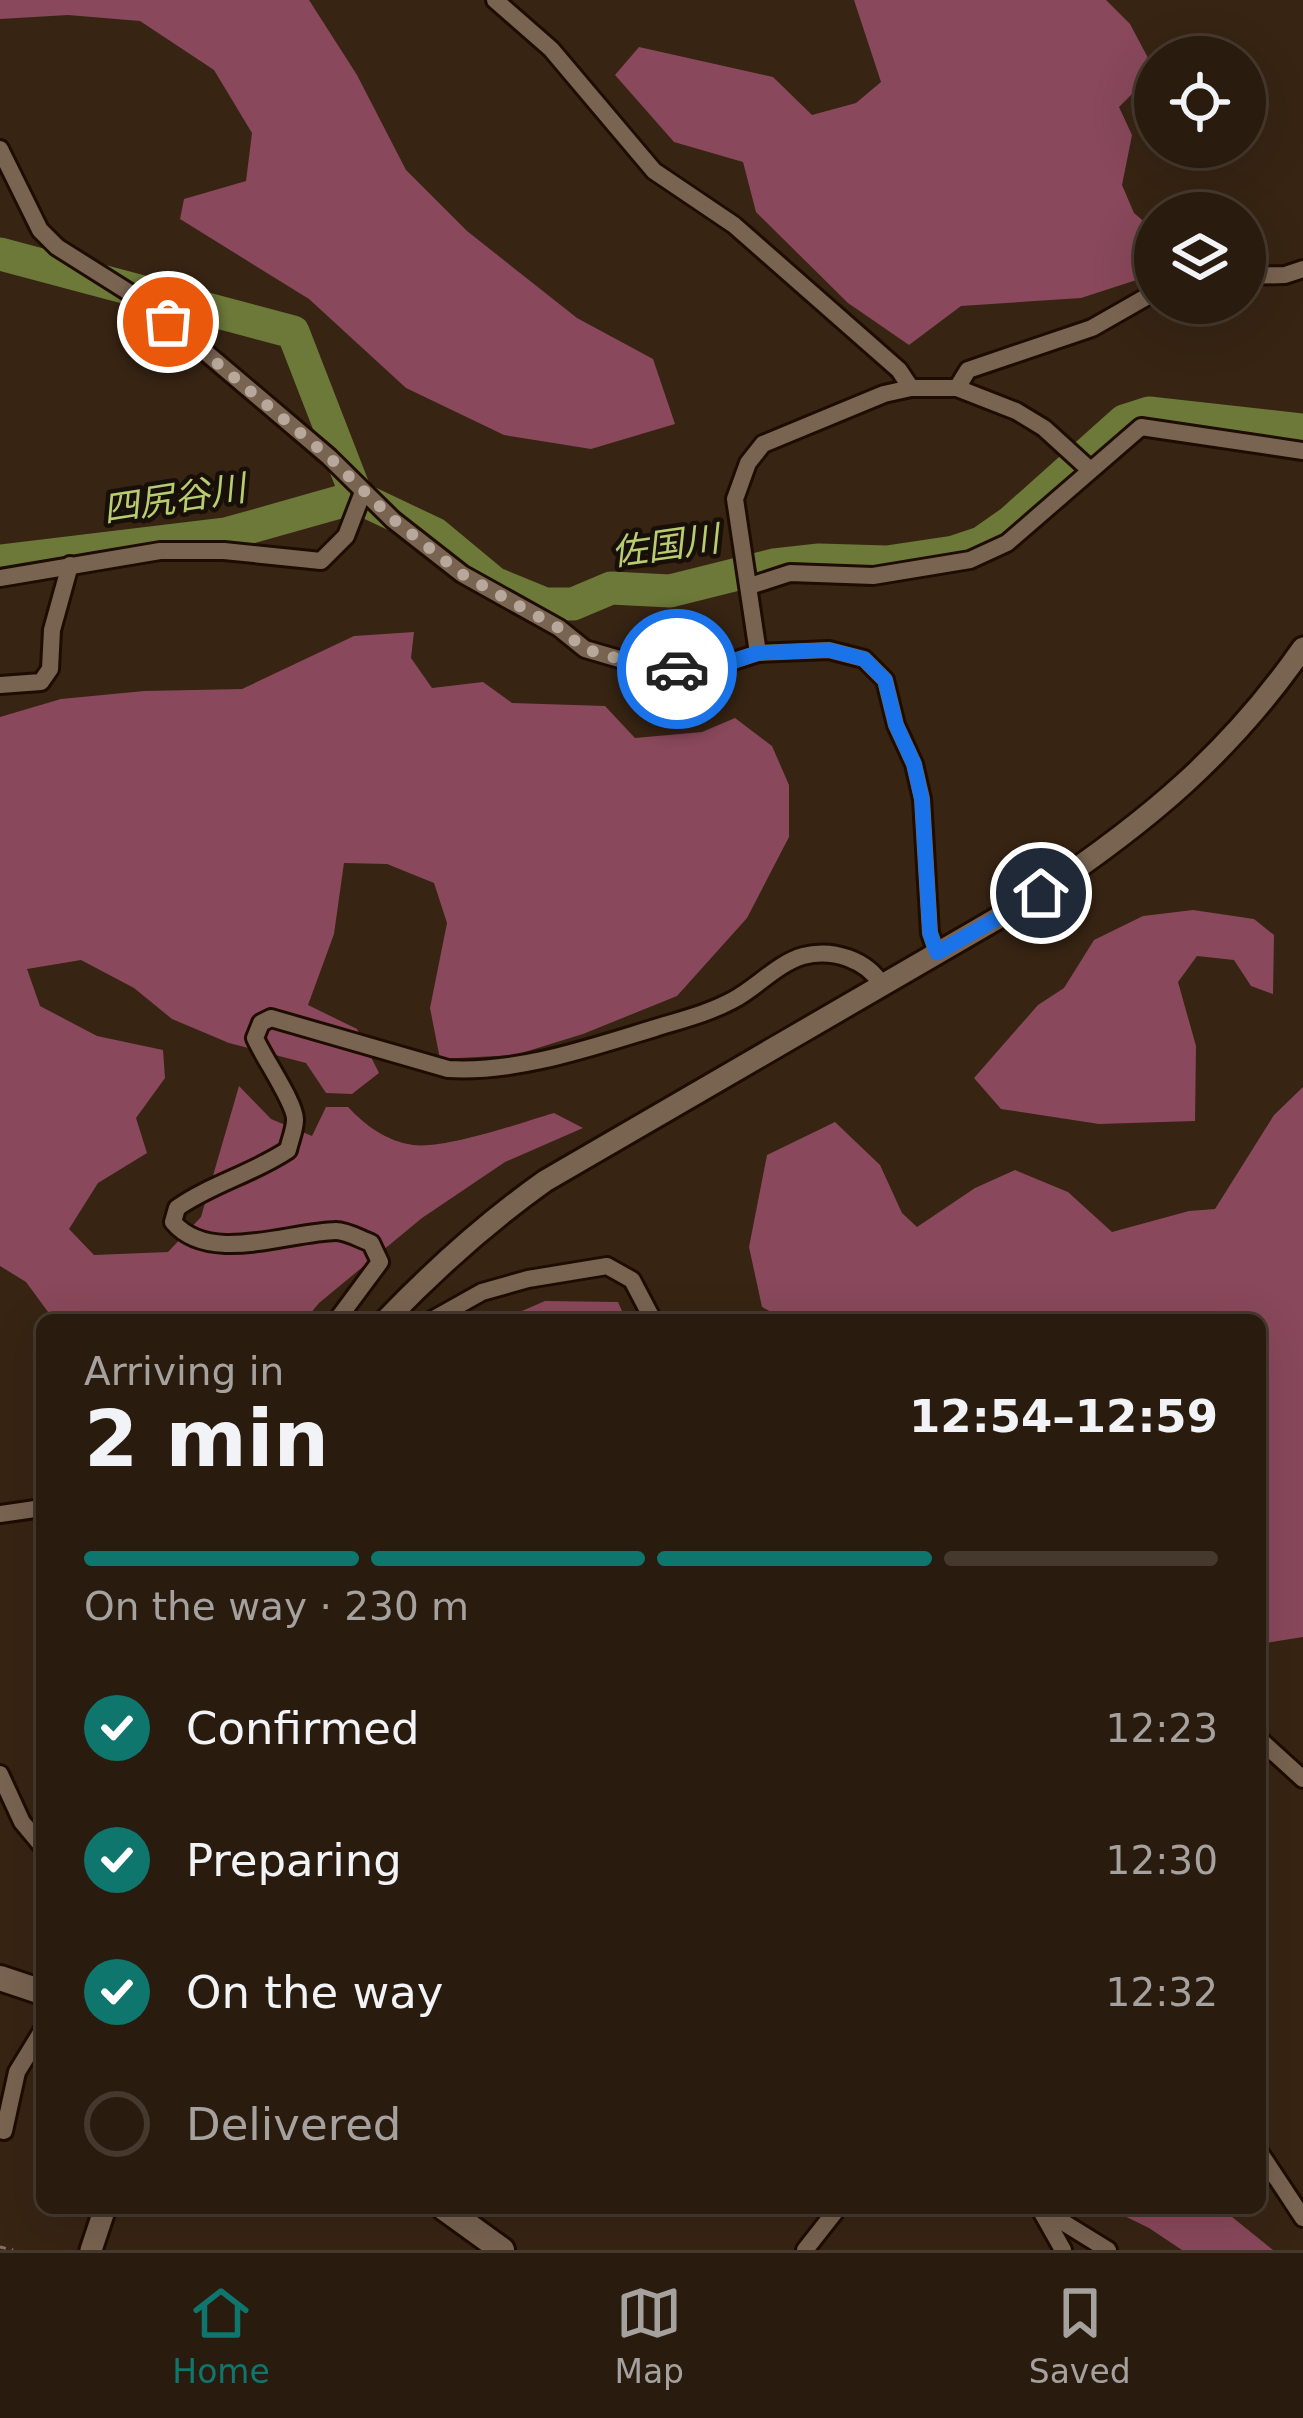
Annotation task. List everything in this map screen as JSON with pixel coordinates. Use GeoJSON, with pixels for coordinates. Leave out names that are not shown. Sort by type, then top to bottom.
{"type":"FeatureCollection","features":[{"type":"Feature","properties":{"kind":"main road"},"geometry":{"type":"LineString","coordinates":[[0,1978],[36,1990]]}},
{"type":"Feature","properties":{"kind":"main road"},"geometry":{"type":"LineString","coordinates":[[452,2214],[502,2250]]}},
{"type":"Feature","properties":{"kind":"street"},"geometry":{"type":"LineString","coordinates":[[496,0],[551,49],[654,171],[761,248],[899,370],[910,388]]}},
{"type":"Feature","properties":{"kind":"street"},"geometry":{"type":"LineString","coordinates":[[0,149],[40,230],[57,247],[138,298],[197,345],[462,574],[559,628],[585,649],[633,663],[700,672],[758,653],[829,650],[864,659],[885,680],[896,725],[914,764],[922,800],[930,933],[937,953]]}},
{"type":"Feature","properties":{"kind":"street"},"geometry":{"type":"LineString","coordinates":[[1266,275],[1303,269]]}},
{"type":"Feature","properties":{"kind":"street"},"geometry":{"type":"LineString","coordinates":[[957,388],[968,370],[1092,328],[1134,304]]}},
{"type":"Feature","properties":{"kind":"street"},"geometry":{"type":"LineString","coordinates":[[758,653],[735,500],[748,463],[763,444],[884,394],[910,388],[957,388],[1016,411],[1044,428],[1089,469]]}},
{"type":"Feature","properties":{"kind":"street"},"geometry":{"type":"LineString","coordinates":[[750,586],[790,573],[873,576],[970,560],[1006,544],[1141,427],[1303,451]]}},
{"type":"Feature","properties":{"kind":"street"},"geometry":{"type":"LineString","coordinates":[[0,578],[160,551],[224,550],[320,561],[346,536],[363,492]]}},
{"type":"Feature","properties":{"kind":"street"},"geometry":{"type":"LineString","coordinates":[[0,685],[41,682],[50,669],[52,630],[70,566]]}},
{"type":"Feature","properties":{"kind":"street"},"geometry":{"type":"LineString","coordinates":[[392,1314],[456,1250],[545,1181],[882,986],[1117,842],[1176,794],[1227,743],[1303,647]]}},
{"type":"Feature","properties":{"kind":"street"},"geometry":{"type":"LineString","coordinates":[[342,1314],[380,1262],[371,1243],[340,1231],[234,1245],[183,1233],[173,1222],[177,1208],[198,1194],[260,1168],[288,1150],[296,1120],[255,1038],[261,1023],[271,1018],[448,1070],[472,1071],[602,1044],[711,1010],[799,957],[832,954],[871,967],[882,986]]}},
{"type":"Feature","properties":{"kind":"street"},"geometry":{"type":"LineString","coordinates":[[443,1314],[482,1292],[607,1266],[632,1280],[650,1314]]}},
{"type":"Feature","properties":{"kind":"street"},"geometry":{"type":"LineString","coordinates":[[0,1514],[36,1509]]}},
{"type":"Feature","properties":{"kind":"street"},"geometry":{"type":"LineString","coordinates":[[1266,1745],[1303,1779]]}},
{"type":"Feature","properties":{"kind":"street"},"geometry":{"type":"LineString","coordinates":[[0,1774],[22,1822],[36,1839]]}},
{"type":"Feature","properties":{"kind":"street"},"geometry":{"type":"LineString","coordinates":[[0,2130],[4,2131],[17,2072],[36,2041]]}},
{"type":"Feature","properties":{"kind":"street"},"geometry":{"type":"LineString","coordinates":[[1266,2162],[1303,2218]]}},
{"type":"Feature","properties":{"kind":"street"},"geometry":{"type":"LineString","coordinates":[[91,2250],[103,2214]]}},
{"type":"Feature","properties":{"kind":"street"},"geometry":{"type":"LineString","coordinates":[[805,2250],[833,2214]]}},
{"type":"Feature","properties":{"kind":"street"},"geometry":{"type":"LineString","coordinates":[[1043,2214],[1063,2250]]}},
{"type":"Feature","properties":{"kind":"street"},"geometry":{"type":"LineString","coordinates":[[1050,2214],[1108,2250]]}},
{"type":"Feature","properties":{"kind":"path"},"geometry":{"type":"LineString","coordinates":[[0,2247],[13,2250]]}},
{"type":"Feature","properties":{"kind":"shaded area"},"geometry":{"type":"Polygon","coordinates":[[[0,0],[309,0],[357,75],[406,170],[467,231],[577,318],[653,359],[675,424],[591,449],[504,435],[406,388],[309,299],[180,219],[184,199],[246,181],[252,133],[214,70],[140,21],[68,15],[0,19],[0,0]]]}},
{"type":"Feature","properties":{"kind":"shaded area"},"geometry":{"type":"Polygon","coordinates":[[[854,0],[1106,0],[1136,36],[1134,92],[1119,107],[1132,135],[1122,185],[1134,213],[1134,281],[1081,298],[961,306],[909,345],[848,303],[756,212],[743,162],[674,142],[615,75],[639,47],[773,77],[812,115],[856,103],[881,82],[854,0]]]}},
{"type":"Feature","properties":{"kind":"shaded area"},"geometry":{"type":"Polygon","coordinates":[[[414,632],[411,658],[432,688],[483,682],[512,703],[605,706],[635,738],[702,732],[735,718],[772,746],[789,785],[789,837],[747,918],[677,996],[515,1055],[440,1059],[430,1008],[447,923],[434,883],[387,864],[344,863],[334,934],[308,1005],[357,1029],[379,1073],[352,1094],[326,1093],[306,1063],[229,1043],[172,1019],[134,988],[81,960],[27,969],[40,1006],[97,1036],[163,1050],[165,1078],[136,1118],[147,1153],[98,1183],[69,1229],[94,1255],[168,1252],[201,1217],[239,1086],[271,1119],[312,1136],[326,1107],[348,1107],[377,1131],[413,1145],[463,1139],[554,1113],[583,1128],[505,1162],[422,1218],[310,1314],[50,1314],[26,1282],[0,1266],[0,717],[61,699],[242,689],[354,636],[414,632]]]}},
{"type":"Feature","properties":{"kind":"shaded area"},"geometry":{"type":"Polygon","coordinates":[[[1193,910],[1254,919],[1274,935],[1273,994],[1251,986],[1234,960],[1197,956],[1178,982],[1196,1046],[1195,1121],[1099,1124],[1001,1109],[974,1078],[1038,1005],[1064,988],[1094,940],[1143,916],[1193,910]]]}},
{"type":"Feature","properties":{"kind":"shaded area"},"geometry":{"type":"Polygon","coordinates":[[[1303,1087],[1303,1637],[1266,1643],[1266,1314],[775,1314],[762,1307],[749,1247],[767,1155],[835,1122],[880,1165],[902,1213],[917,1227],[975,1188],[1015,1170],[1068,1192],[1112,1232],[1189,1211],[1215,1209],[1274,1115],[1303,1087]]]}},
{"type":"Feature","properties":{"kind":"shaded area"},"geometry":{"type":"Polygon","coordinates":[[[545,1301],[618,1302],[623,1314],[515,1314],[545,1301]]]}},
{"type":"Feature","properties":{"kind":"shaded area"},"geometry":{"type":"Polygon","coordinates":[[[1120,2214],[1228,2214],[1273,2250],[1182,2250],[1120,2214]]]}},
{"type":"Feature","properties":{"kind":"waterway","name":"佐国川"},"geometry":{"type":"LineString","coordinates":[[0,254],[293,332],[357,497],[435,534],[494,583],[545,604],[573,604],[611,588],[670,591],[774,565],[819,560],[887,562],[954,552],[981,543],[1011,522],[1124,421],[1149,413],[1303,430]]}},
{"type":"Feature","properties":{"kind":"waterway","name":"四尻谷川"},"geometry":{"type":"LineString","coordinates":[[0,561],[226,534],[357,497]]}},
{"type":"Feature","properties":{"kind":"way so far"},"geometry":{"type":"LineString","coordinates":[[168,322],[462,574],[529,609],[585,649],[677,669]]}},
{"type":"Feature","properties":{"kind":"route"},"geometry":{"type":"LineString","coordinates":[[677,669],[700,672],[758,653],[829,650],[864,659],[885,680],[896,725],[914,764],[922,800],[930,933],[937,953],[1041,893]]}}]}
